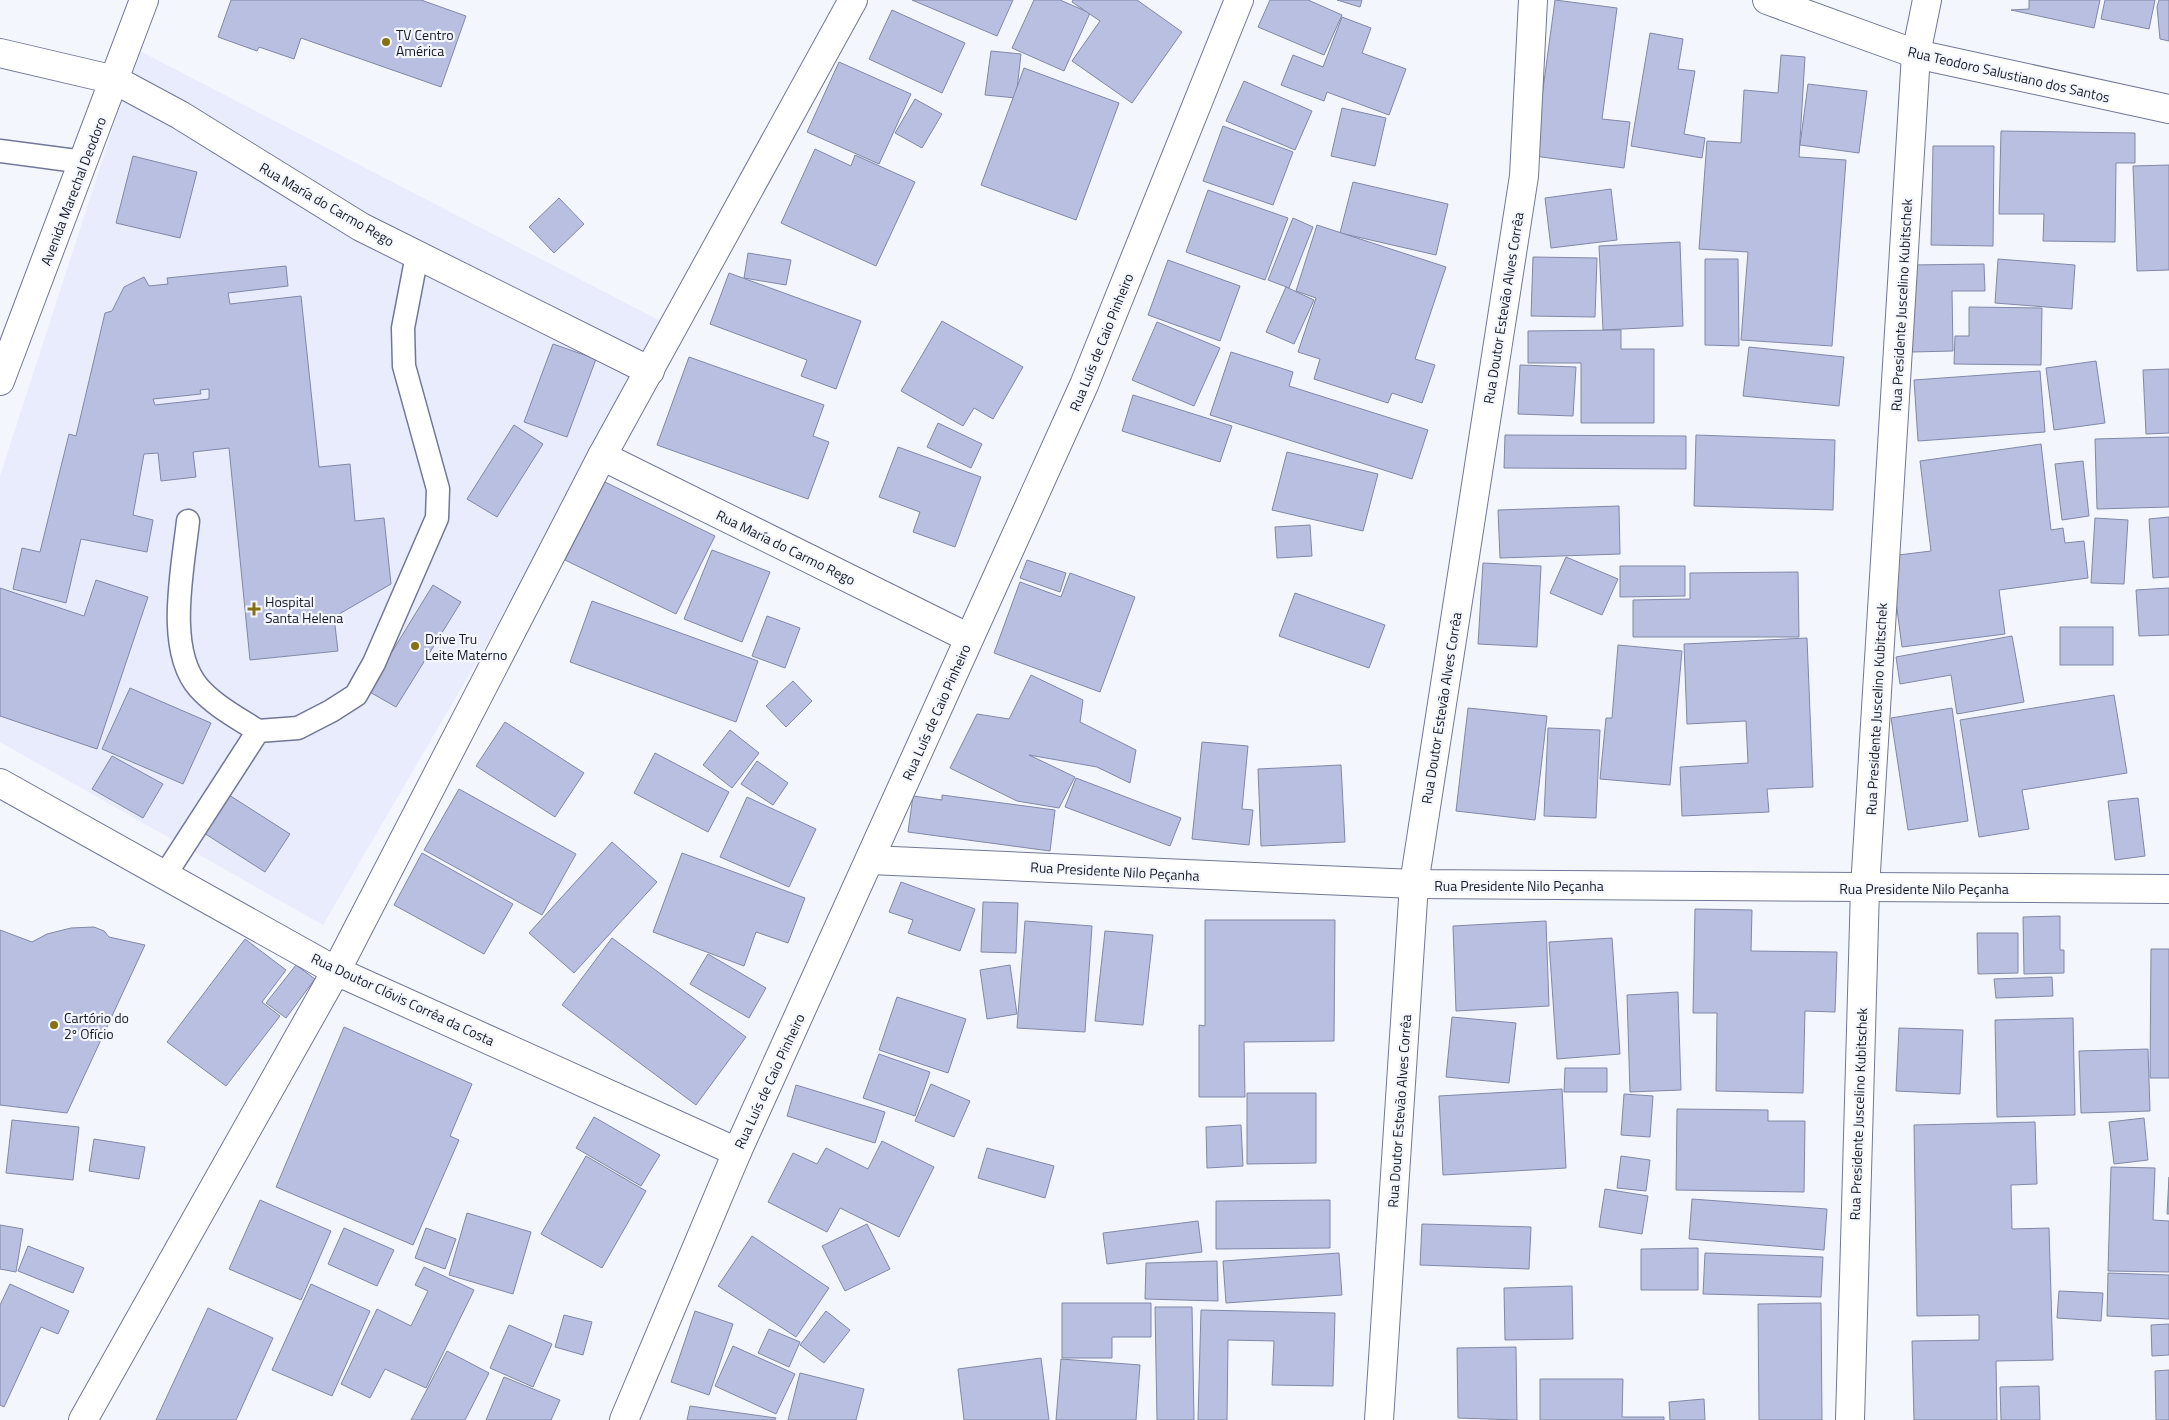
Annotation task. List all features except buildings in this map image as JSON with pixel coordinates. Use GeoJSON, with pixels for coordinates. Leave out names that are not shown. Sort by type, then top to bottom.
{"type":"FeatureCollection","features":[{"type":"Feature","properties":{"kind":"street","name":"Avenida Marechal Deodoro"},"geometry":{"type":"LineString","coordinates":[[0,381],[144,0]]}},
{"type":"Feature","properties":{"kind":"street"},"geometry":{"type":"LineString","coordinates":[[83,1420],[336,971],[602,456],[853,0]]}},
{"type":"Feature","properties":{"kind":"street","name":"Rua Luís de Caio Pinheiro"},"geometry":{"type":"LineString","coordinates":[[624,1420],[737,1152],[1084,385],[1239,0]]}},
{"type":"Feature","properties":{"kind":"street","name":"Rua Doutor Estevão Alves Corrêa"},"geometry":{"type":"LineString","coordinates":[[1379,1420],[1414,884],[1524,176],[1533,0]]}},
{"type":"Feature","properties":{"kind":"street","name":"Rua Teodoro Salustiano dos Santos"},"geometry":{"type":"LineString","coordinates":[[1767,0],[1916,54],[2169,110]]}},
{"type":"Feature","properties":{"kind":"street","name":"Rua Presidente Juscelino Kubitschek"},"geometry":{"type":"LineString","coordinates":[[1850,1420],[1865,888],[1916,54],[1927,0]]}},
{"type":"Feature","properties":{"kind":"street","name":"Rua María do Carmo Rego"},"geometry":{"type":"LineString","coordinates":[[0,53],[115,80],[180,115],[361,227],[650,371]]}},
{"type":"Feature","properties":{"kind":"street","name":"Rua María do Carmo Rego"},"geometry":{"type":"LineString","coordinates":[[602,456],[969,638]]}},
{"type":"Feature","properties":{"kind":"street","name":"Rua Doutor Clóvis Corrêa da Costa"},"geometry":{"type":"LineString","coordinates":[[0,783],[336,971],[737,1152]]}},
{"type":"Feature","properties":{"kind":"street","name":"Rua Presidente Nilo Peçanha"},"geometry":{"type":"LineString","coordinates":[[870,860],[1414,884],[1865,888],[2169,888]]}},
{"type":"Feature","properties":{"kind":"lane"},"geometry":{"type":"LineString","coordinates":[[0,151],[84,162]]}},
{"type":"Feature","properties":{"kind":"lane"},"geometry":{"type":"LineString","coordinates":[[188,521],[178,621],[186,668],[198,688],[212,701],[258,731],[298,728],[331,711],[356,695],[374,663],[437,518],[438,489],[404,366],[403,328],[417,255]]}},
{"type":"Feature","properties":{"kind":"lane"},"geometry":{"type":"LineString","coordinates":[[165,875],[258,731]]}},
{"type":"Feature","properties":{"kind":"shaded area","name":"Hospital Santa Helena"},"geometry":{"type":"Polygon","coordinates":[[[138,50],[672,327],[323,925],[0,742],[0,476],[138,50]]]}},
{"type":"Feature","properties":{"kind":"place","name":"TV Centro América"},"geometry":{"type":"Point","coordinates":[386,42]}},
{"type":"Feature","properties":{"kind":"place","name":"Hospital Santa Helena"},"geometry":{"type":"Point","coordinates":[254,609]}},
{"type":"Feature","properties":{"kind":"place","name":"Drive Tru Leite Materno"},"geometry":{"type":"Point","coordinates":[415,646]}},
{"type":"Feature","properties":{"kind":"place","name":"Cartório do 2º Ofício"},"geometry":{"type":"Point","coordinates":[54,1025]}}]}
